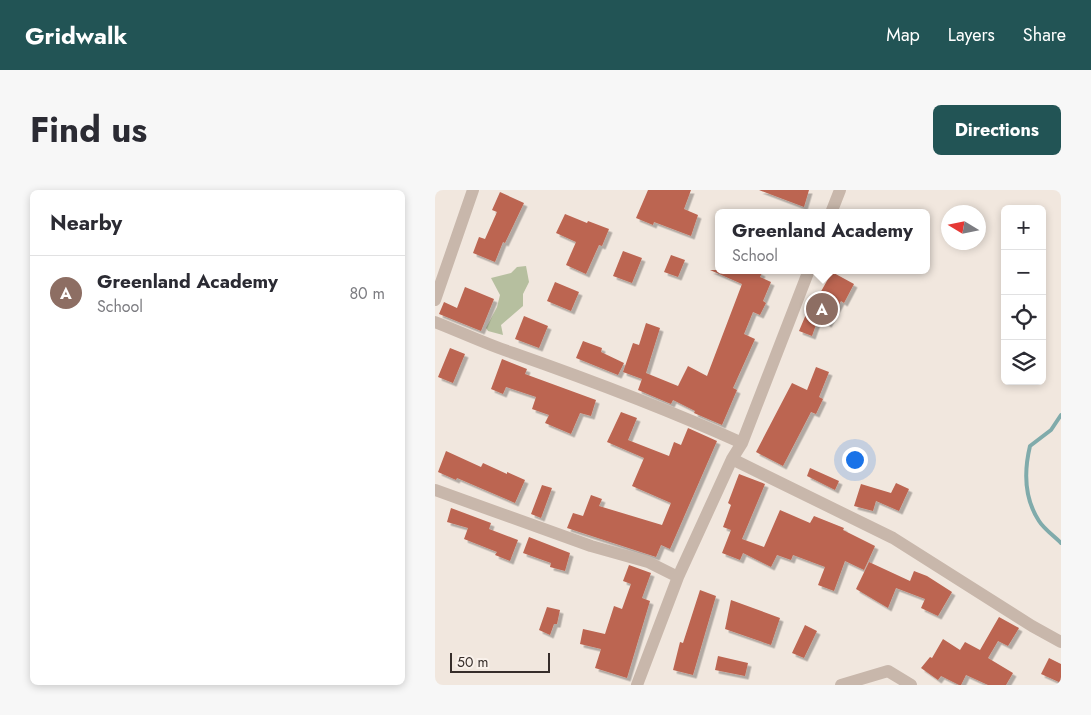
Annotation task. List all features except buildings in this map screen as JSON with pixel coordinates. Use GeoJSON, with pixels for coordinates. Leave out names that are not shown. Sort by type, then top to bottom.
{"type":"FeatureCollection","features":[{"type":"Feature","properties":{"kind":"street"},"geometry":{"type":"LineString","coordinates":[[435,300],[473,190]]}},
{"type":"Feature","properties":{"kind":"street"},"geometry":{"type":"LineString","coordinates":[[833,209],[840,190]]}},
{"type":"Feature","properties":{"kind":"street"},"geometry":{"type":"LineString","coordinates":[[637,685],[678,577],[732,459],[742,443],[807,274]]}},
{"type":"Feature","properties":{"kind":"street"},"geometry":{"type":"LineString","coordinates":[[435,322],[512,353],[565,370],[688,419],[742,443]]}},
{"type":"Feature","properties":{"kind":"street"},"geometry":{"type":"LineString","coordinates":[[732,459],[893,538],[1032,626],[1061,642]]}},
{"type":"Feature","properties":{"kind":"street"},"geometry":{"type":"LineString","coordinates":[[435,490],[591,546],[648,562],[678,577]]}},
{"type":"Feature","properties":{"kind":"street"},"geometry":{"type":"LineString","coordinates":[[841,685],[888,671],[911,685]]}},
{"type":"Feature","properties":{"kind":"green space"},"geometry":{"type":"Polygon","coordinates":[[[526,266],[529,282],[523,294],[523,306],[501,325],[503,335],[488,331],[486,328],[497,307],[500,295],[491,278],[511,273],[517,267],[526,266]]]}},
{"type":"Feature","properties":{"kind":"waterway"},"geometry":{"type":"LineString","coordinates":[[1061,415],[1051,430],[1030,446],[1026,475],[1028,494],[1034,512],[1044,527],[1061,543]]}},
{"type":"Feature","properties":{"kind":"place","name":"Greenland Academy"},"geometry":{"type":"Point","coordinates":[822,309]}}]}
